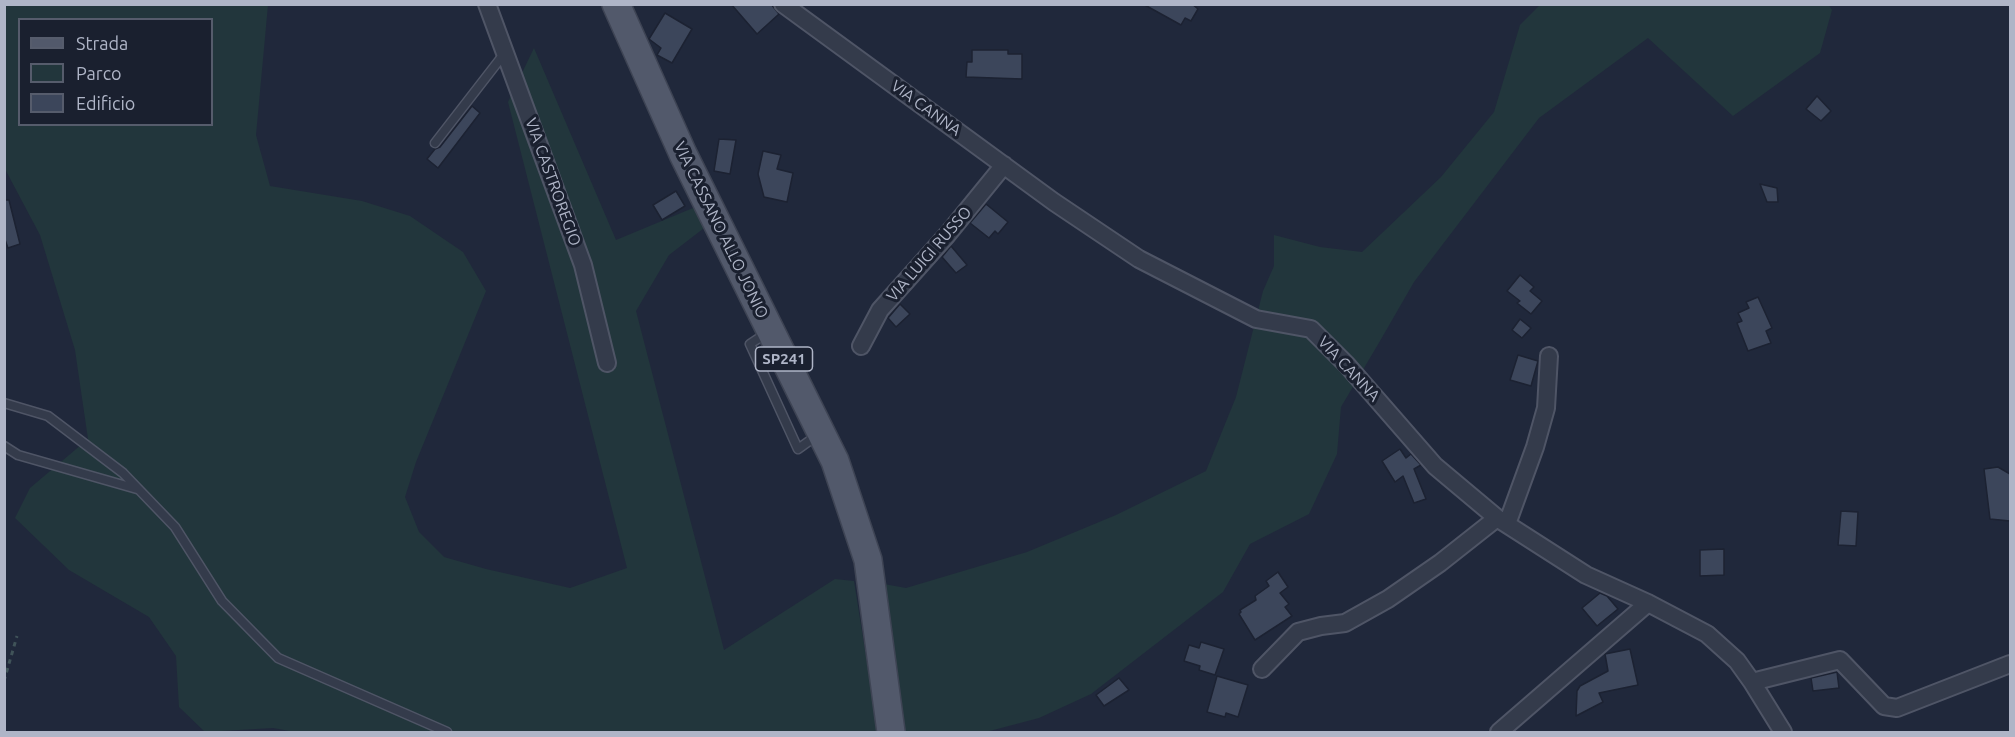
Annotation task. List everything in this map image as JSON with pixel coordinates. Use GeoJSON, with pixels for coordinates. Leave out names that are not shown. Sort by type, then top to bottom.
{"type":"FeatureCollection","features":[{"type":"Feature","properties":{"kind":"main road","name":"VIA CASSANO ALLO JONIO"},"geometry":{"type":"LineString","coordinates":[[616,4],[683,154],[835,461],[868,560],[891,732]]}},
{"type":"Feature","properties":{"kind":"street","name":"VIA CASTROREGIO"},"geometry":{"type":"LineString","coordinates":[[487,4],[583,265],[607,363]]}},
{"type":"Feature","properties":{"kind":"street","name":"VIA CANNA"},"geometry":{"type":"LineString","coordinates":[[783,4],[1054,202],[1139,259],[1256,319],[1311,329],[1347,365],[1436,466],[1502,521],[1586,575],[1648,603],[1707,634],[1737,661],[1783,732]]}},
{"type":"Feature","properties":{"kind":"street","name":"VIA LUIGI RUSSO"},"geometry":{"type":"LineString","coordinates":[[861,346],[880,310],[947,235],[1004,165]]}},
{"type":"Feature","properties":{"kind":"street"},"geometry":{"type":"LineString","coordinates":[[1262,669],[1298,632],[1345,623],[1388,600],[1502,521],[1535,447],[1546,408],[1549,356]]}},
{"type":"Feature","properties":{"kind":"street"},"geometry":{"type":"LineString","coordinates":[[1499,732],[1648,603]]}},
{"type":"Feature","properties":{"kind":"street"},"geometry":{"type":"LineString","coordinates":[[1752,682],[1840,660],[1884,706],[1897,708],[2010,664]]}},
{"type":"Feature","properties":{"kind":"lane"},"geometry":{"type":"LineString","coordinates":[[435,143],[505,54]]}},
{"type":"Feature","properties":{"kind":"lane"},"geometry":{"type":"LineString","coordinates":[[4,403],[48,416],[123,473],[174,527],[222,601],[278,658],[447,732]]}},
{"type":"Feature","properties":{"kind":"lane"},"geometry":{"type":"LineString","coordinates":[[4,446],[18,455],[138,489]]}},
{"type":"Feature","properties":{"kind":"path"},"geometry":{"type":"LineString","coordinates":[[4,681],[17,636]]}},
{"type":"Feature","properties":{"kind":"green space"},"geometry":{"type":"Polygon","coordinates":[[[1828,4],[1832,10],[1820,53],[1733,116],[1648,38],[1539,118],[1414,282],[1341,407],[1337,454],[1309,514],[1250,544],[1223,592],[1091,694],[1039,718],[986,732],[903,732],[884,584],[906,588],[1027,552],[1116,515],[1206,471],[1236,397],[1263,291],[1274,266],[1274,235],[1320,247],[1362,252],[1441,177],[1494,112],[1520,25],[1540,5],[1828,4]]]}},
{"type":"Feature","properties":{"kind":"green space"},"geometry":{"type":"Polygon","coordinates":[[[4,5],[268,5],[256,135],[270,186],[362,201],[410,216],[463,252],[486,291],[416,462],[405,497],[419,532],[444,557],[570,588],[627,568],[508,102],[534,48],[616,240],[693,208],[708,225],[669,255],[636,311],[724,650],[835,579],[854,581],[878,732],[295,732],[273,728],[205,732],[179,707],[176,656],[149,617],[69,570],[15,518],[30,488],[88,439],[75,350],[40,235],[5,169],[4,5]]]}},
{"type":"Feature","properties":{"kind":"building"},"geometry":{"type":"Polygon","coordinates":[[[731,4],[771,4],[779,14],[757,34],[731,4]]]}},
{"type":"Feature","properties":{"kind":"building"},"geometry":{"type":"Polygon","coordinates":[[[1143,4],[1192,4],[1198,9],[1191,21],[1185,18],[1181,25],[1143,4]]]}},
{"type":"Feature","properties":{"kind":"building"},"geometry":{"type":"Polygon","coordinates":[[[665,13],[692,29],[672,63],[657,55],[661,48],[649,39],[665,13]]]}},
{"type":"Feature","properties":{"kind":"building"},"geometry":{"type":"Polygon","coordinates":[[[972,50],[1008,50],[1008,54],[1022,54],[1022,79],[966,77],[967,62],[972,62],[972,50]]]}},
{"type":"Feature","properties":{"kind":"building"},"geometry":{"type":"Polygon","coordinates":[[[1817,96],[1831,111],[1821,121],[1806,109],[1817,96]]]}},
{"type":"Feature","properties":{"kind":"building"},"geometry":{"type":"Polygon","coordinates":[[[472,106],[480,113],[438,168],[427,159],[435,149],[440,147],[472,106]]]}},
{"type":"Feature","properties":{"kind":"building"},"geometry":{"type":"Polygon","coordinates":[[[719,139],[736,140],[730,174],[714,171],[719,139]]]}},
{"type":"Feature","properties":{"kind":"building"},"geometry":{"type":"Polygon","coordinates":[[[763,151],[781,155],[777,169],[793,173],[787,202],[764,197],[758,174],[763,151]]]}},
{"type":"Feature","properties":{"kind":"building"},"geometry":{"type":"Polygon","coordinates":[[[1760,184],[1777,188],[1778,202],[1767,202],[1760,184]]]}},
{"type":"Feature","properties":{"kind":"building"},"geometry":{"type":"Polygon","coordinates":[[[676,191],[685,206],[662,220],[653,205],[676,191]]]}},
{"type":"Feature","properties":{"kind":"building"},"geometry":{"type":"Polygon","coordinates":[[[4,200],[9,200],[20,244],[8,248],[4,237],[4,200]]]}},
{"type":"Feature","properties":{"kind":"building"},"geometry":{"type":"Polygon","coordinates":[[[986,204],[1008,222],[998,234],[995,231],[989,238],[970,223],[986,204]]]}},
{"type":"Feature","properties":{"kind":"building"},"geometry":{"type":"Polygon","coordinates":[[[951,246],[967,265],[956,273],[942,257],[951,246]]]}},
{"type":"Feature","properties":{"kind":"building"},"geometry":{"type":"Polygon","coordinates":[[[1520,275],[1534,287],[1530,291],[1542,301],[1531,314],[1507,291],[1520,275]]]}},
{"type":"Feature","properties":{"kind":"building"},"geometry":{"type":"Polygon","coordinates":[[[1758,297],[1772,328],[1766,331],[1771,343],[1748,351],[1737,323],[1742,321],[1738,313],[1749,308],[1746,302],[1758,297]]]}},
{"type":"Feature","properties":{"kind":"building"},"geometry":{"type":"Polygon","coordinates":[[[900,304],[910,314],[896,327],[888,318],[900,304]]]}},
{"type":"Feature","properties":{"kind":"building"},"geometry":{"type":"Polygon","coordinates":[[[1520,319],[1531,328],[1522,338],[1512,330],[1520,319]]]}},
{"type":"Feature","properties":{"kind":"building"},"geometry":{"type":"Polygon","coordinates":[[[1518,355],[1538,361],[1531,386],[1510,380],[1518,355]]]}},
{"type":"Feature","properties":{"kind":"building"},"geometry":{"type":"Polygon","coordinates":[[[1400,449],[1406,458],[1411,454],[1421,465],[1414,469],[1426,499],[1414,503],[1403,476],[1395,482],[1382,461],[1400,449]]]}},
{"type":"Feature","properties":{"kind":"building"},"geometry":{"type":"Polygon","coordinates":[[[1998,467],[2010,474],[2010,521],[1990,519],[1984,469],[1998,467]]]}},
{"type":"Feature","properties":{"kind":"building"},"geometry":{"type":"Polygon","coordinates":[[[1841,511],[1858,512],[1856,546],[1838,545],[1841,511]]]}},
{"type":"Feature","properties":{"kind":"building"},"geometry":{"type":"Polygon","coordinates":[[[1724,549],[1724,575],[1700,576],[1700,550],[1724,549]]]}},
{"type":"Feature","properties":{"kind":"building"},"geometry":{"type":"Polygon","coordinates":[[[1278,572],[1288,587],[1280,593],[1289,604],[1285,607],[1292,616],[1255,640],[1239,614],[1240,610],[1256,600],[1255,596],[1269,586],[1266,581],[1278,572]]]}},
{"type":"Feature","properties":{"kind":"building"},"geometry":{"type":"Polygon","coordinates":[[[1600,593],[1607,596],[1618,609],[1597,626],[1582,608],[1600,593]]]}},
{"type":"Feature","properties":{"kind":"building"},"geometry":{"type":"Polygon","coordinates":[[[1201,642],[1224,649],[1215,675],[1199,670],[1200,666],[1184,661],[1189,645],[1199,648],[1201,642]]]}},
{"type":"Feature","properties":{"kind":"building"},"geometry":{"type":"Polygon","coordinates":[[[1630,649],[1638,685],[1599,693],[1603,702],[1576,716],[1577,691],[1580,686],[1608,671],[1605,654],[1630,649]]]}},
{"type":"Feature","properties":{"kind":"building"},"geometry":{"type":"Polygon","coordinates":[[[1837,672],[1839,688],[1813,691],[1811,678],[1837,672]]]}},
{"type":"Feature","properties":{"kind":"building"},"geometry":{"type":"Polygon","coordinates":[[[1217,676],[1248,685],[1238,717],[1226,713],[1225,717],[1207,712],[1217,676]]]}},
{"type":"Feature","properties":{"kind":"building"},"geometry":{"type":"Polygon","coordinates":[[[1119,678],[1129,690],[1104,706],[1096,695],[1119,678]]]}}]}
